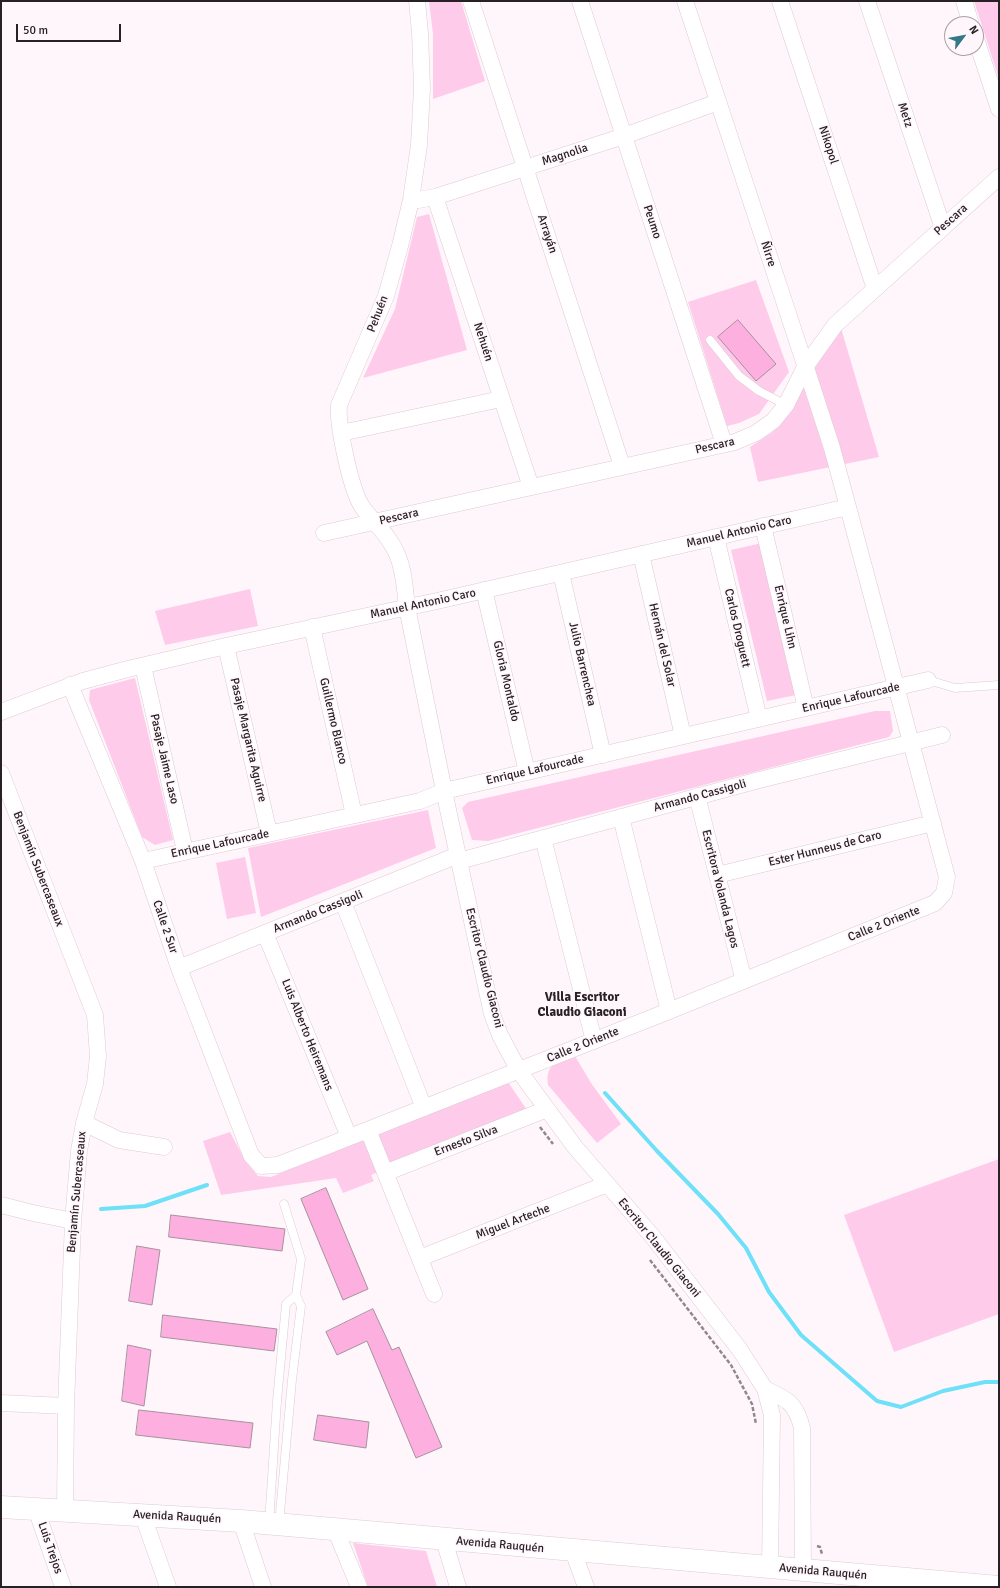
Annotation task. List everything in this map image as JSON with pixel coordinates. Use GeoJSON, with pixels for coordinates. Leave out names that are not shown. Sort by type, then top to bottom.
{"type":"FeatureCollection","features":[{"type":"Feature","properties":{"kind":"main road","name":"Avenida Rauquén"},"geometry":{"type":"LineString","coordinates":[[1,1507],[241,1521],[444,1540],[999,1586]]}},
{"type":"Feature","properties":{"kind":"street","name":"Pehuén"},"geometry":{"type":"LineString","coordinates":[[407,608],[404,579],[398,555],[391,541],[363,508],[355,493],[341,433],[338,413],[341,398],[386,296],[411,200],[419,145],[422,88],[421,40],[417,1]]}},
{"type":"Feature","properties":{"kind":"street","name":"Arrayán"},"geometry":{"type":"LineString","coordinates":[[471,1],[622,466]]}},
{"type":"Feature","properties":{"kind":"street","name":"Peumo"},"geometry":{"type":"LineString","coordinates":[[580,1],[724,444]]}},
{"type":"Feature","properties":{"kind":"street","name":"Ñirre"},"geometry":{"type":"LineString","coordinates":[[685,1],[832,448],[947,877],[944,893]]}},
{"type":"Feature","properties":{"kind":"street","name":"Nikopol"},"geometry":{"type":"LineString","coordinates":[[780,1],[875,289]]}},
{"type":"Feature","properties":{"kind":"street","name":"Metz"},"geometry":{"type":"LineString","coordinates":[[867,1],[942,228]]}},
{"type":"Feature","properties":{"kind":"street"},"geometry":{"type":"LineString","coordinates":[[964,1],[969,16]]}},
{"type":"Feature","properties":{"kind":"street"},"geometry":{"type":"LineString","coordinates":[[982,56],[999,109]]}},
{"type":"Feature","properties":{"kind":"street","name":"Magnolia"},"geometry":{"type":"LineString","coordinates":[[411,200],[435,197],[526,168],[624,136],[718,102]]}},
{"type":"Feature","properties":{"kind":"street","name":"Pescara"},"geometry":{"type":"LineString","coordinates":[[324,533],[724,444],[746,438],[756,433],[773,421],[786,405],[805,366],[835,325],[999,177]]}},
{"type":"Feature","properties":{"kind":"street","name":"Nehuén"},"geometry":{"type":"LineString","coordinates":[[435,197],[531,487]]}},
{"type":"Feature","properties":{"kind":"street"},"geometry":{"type":"LineString","coordinates":[[341,433],[501,399]]}},
{"type":"Feature","properties":{"kind":"street","name":"Manuel Antonio Caro"},"geometry":{"type":"LineString","coordinates":[[1,712],[83,681],[143,666],[312,627],[407,608],[848,507]]}},
{"type":"Feature","properties":{"kind":"street","name":"Enrique Lihn"},"geometry":{"type":"LineString","coordinates":[[763,526],[806,708]]}},
{"type":"Feature","properties":{"kind":"street","name":"Carlos Droguett"},"geometry":{"type":"LineString","coordinates":[[716,537],[759,719]]}},
{"type":"Feature","properties":{"kind":"street","name":"Hernán del Solar"},"geometry":{"type":"LineString","coordinates":[[641,554],[684,736]]}},
{"type":"Feature","properties":{"kind":"street","name":"Julio Barrenchea"},"geometry":{"type":"LineString","coordinates":[[561,572],[603,755]]}},
{"type":"Feature","properties":{"kind":"street","name":"Gloria Montaldo"},"geometry":{"type":"LineString","coordinates":[[484,590],[527,772]]}},
{"type":"Feature","properties":{"kind":"street","name":"Escritor Claudio Giaconi"},"geometry":{"type":"LineString","coordinates":[[407,608],[458,858],[492,1014],[500,1035],[519,1070],[547,1109],[607,1184],[653,1237],[740,1350],[765,1389],[772,1415],[770,1567]]}},
{"type":"Feature","properties":{"kind":"street","name":"Guillermo Blanco"},"geometry":{"type":"LineString","coordinates":[[312,627],[354,815]]}},
{"type":"Feature","properties":{"kind":"street","name":"Pasaje Margarita Aguirre"},"geometry":{"type":"LineString","coordinates":[[226,646],[269,833]]}},
{"type":"Feature","properties":{"kind":"street","name":"Pasaje Jaime Laso"},"geometry":{"type":"LineString","coordinates":[[143,666],[185,851]]}},
{"type":"Feature","properties":{"kind":"street","name":"Enrique Lafourcade"},"geometry":{"type":"LineString","coordinates":[[143,861],[420,801],[444,791],[928,680]]}},
{"type":"Feature","properties":{"kind":"street","name":"Calle 2 Sur"},"geometry":{"type":"LineString","coordinates":[[70,686],[143,861],[179,968],[251,1155],[261,1166]]}},
{"type":"Feature","properties":{"kind":"street","name":"Armando Cassigoli"},"geometry":{"type":"LineString","coordinates":[[179,968],[343,902],[458,858],[543,838],[766,778],[942,735]]}},
{"type":"Feature","properties":{"kind":"street","name":"Benjamín Subercaseaux"},"geometry":{"type":"LineString","coordinates":[[1,773],[95,1015],[98,1056],[95,1084],[84,1123],[79,1151],[73,1221],[66,1406],[65,1510]]}},
{"type":"Feature","properties":{"kind":"street","name":"Escritora Yolanda Lagos"},"geometry":{"type":"LineString","coordinates":[[697,796],[744,981]]}},
{"type":"Feature","properties":{"kind":"street"},"geometry":{"type":"LineString","coordinates":[[622,817],[669,1011]]}},
{"type":"Feature","properties":{"kind":"street","name":"Ester Hunneus de Caro"},"geometry":{"type":"LineString","coordinates":[[717,876],[933,823]]}},
{"type":"Feature","properties":{"kind":"street"},"geometry":{"type":"LineString","coordinates":[[543,838],[594,1040]]}},
{"type":"Feature","properties":{"kind":"street","name":"Calle 2 Oriente"},"geometry":{"type":"LineString","coordinates":[[261,1166],[278,1165],[669,1011],[935,903],[944,893]]}},
{"type":"Feature","properties":{"kind":"street"},"geometry":{"type":"LineString","coordinates":[[343,902],[424,1108]]}},
{"type":"Feature","properties":{"kind":"street","name":"Luis Alberto Heiremans"},"geometry":{"type":"LineString","coordinates":[[265,933],[349,1137]]}},
{"type":"Feature","properties":{"kind":"street","name":"Ernesto Silva"},"geometry":{"type":"LineString","coordinates":[[385,1173],[547,1109]]}},
{"type":"Feature","properties":{"kind":"street"},"geometry":{"type":"LineString","coordinates":[[84,1123],[119,1140],[164,1147]]}},
{"type":"Feature","properties":{"kind":"street"},"geometry":{"type":"LineString","coordinates":[[368,1130],[434,1294]]}},
{"type":"Feature","properties":{"kind":"street","name":"Miguel Arteche"},"geometry":{"type":"LineString","coordinates":[[420,1258],[607,1184]]}},
{"type":"Feature","properties":{"kind":"street"},"geometry":{"type":"LineString","coordinates":[[1,1205],[73,1221]]}},
{"type":"Feature","properties":{"kind":"street","name":"Escritor Claudio Giaconi"},"geometry":{"type":"LineString","coordinates":[[765,1389],[791,1403],[799,1413],[802,1428],[803,1570]]}},
{"type":"Feature","properties":{"kind":"street"},"geometry":{"type":"LineString","coordinates":[[1,1403],[66,1406]]}},
{"type":"Feature","properties":{"kind":"street","name":"Luis Trejos"},"geometry":{"type":"LineString","coordinates":[[36,1509],[63,1587]]}},
{"type":"Feature","properties":{"kind":"street"},"geometry":{"type":"LineString","coordinates":[[143,1516],[168,1587]]}},
{"type":"Feature","properties":{"kind":"street"},"geometry":{"type":"LineString","coordinates":[[241,1521],[263,1587]]}},
{"type":"Feature","properties":{"kind":"street"},"geometry":{"type":"LineString","coordinates":[[335,1530],[359,1587]]}},
{"type":"Feature","properties":{"kind":"street"},"geometry":{"type":"LineString","coordinates":[[444,1540],[458,1587]]}},
{"type":"Feature","properties":{"kind":"street"},"geometry":{"type":"LineString","coordinates":[[573,1551],[586,1587]]}},
{"type":"Feature","properties":{"kind":"lane"},"geometry":{"type":"LineString","coordinates":[[710,340],[739,376],[759,391],[786,405]]}},
{"type":"Feature","properties":{"kind":"lane"},"geometry":{"type":"LineString","coordinates":[[928,680],[955,688],[999,685]]}},
{"type":"Feature","properties":{"kind":"lane"},"geometry":{"type":"LineString","coordinates":[[274,1524],[301,1306],[296,1295],[301,1259],[284,1204]]}},
{"type":"Feature","properties":{"kind":"lane"},"geometry":{"type":"LineString","coordinates":[[274,1524],[280,1366],[286,1304],[296,1295]]}},
{"type":"Feature","properties":{"kind":"lane"},"geometry":{"type":"LineString","coordinates":[[280,1366],[294,1367]]}},
{"type":"Feature","properties":{"kind":"lane"},"geometry":{"type":"LineString","coordinates":[[278,1389],[291,1390]]}},
{"type":"Feature","properties":{"kind":"path"},"geometry":{"type":"LineString","coordinates":[[532,1115],[554,1145]]}},
{"type":"Feature","properties":{"kind":"path"},"geometry":{"type":"LineString","coordinates":[[646,1255],[731,1365],[752,1404],[757,1428]]}},
{"type":"Feature","properties":{"kind":"shaded area"},"geometry":{"type":"Polygon","coordinates":[[[429,1],[461,1],[485,81],[433,99],[433,34],[429,1]]]}},
{"type":"Feature","properties":{"kind":"shaded area"},"geometry":{"type":"Polygon","coordinates":[[[974,1],[999,1],[999,79],[984,32],[984,16],[979,16],[974,1]]]}},
{"type":"Feature","properties":{"kind":"shaded area"},"geometry":{"type":"Polygon","coordinates":[[[429,214],[467,350],[363,378],[395,309],[417,217],[429,214]]]}},
{"type":"Feature","properties":{"kind":"shaded area"},"geometry":{"type":"Polygon","coordinates":[[[756,280],[789,372],[759,414],[739,423],[727,426],[688,302],[756,280]]]}},
{"type":"Feature","properties":{"kind":"shaded area"},"geometry":{"type":"Polygon","coordinates":[[[841,328],[879,457],[758,482],[750,447],[773,432],[841,328]]]}},
{"type":"Feature","properties":{"kind":"shaded area"},"geometry":{"type":"Polygon","coordinates":[[[762,543],[796,695],[767,701],[731,550],[762,543]]]}},
{"type":"Feature","properties":{"kind":"shaded area"},"geometry":{"type":"Polygon","coordinates":[[[250,589],[258,626],[165,645],[155,611],[250,589]]]}},
{"type":"Feature","properties":{"kind":"shaded area"},"geometry":{"type":"Polygon","coordinates":[[[135,678],[173,840],[155,845],[142,837],[89,700],[90,690],[135,678]]]}},
{"type":"Feature","properties":{"kind":"shaded area"},"geometry":{"type":"Polygon","coordinates":[[[875,711],[890,711],[893,731],[889,737],[488,841],[472,840],[462,808],[468,802],[875,711]]]}},
{"type":"Feature","properties":{"kind":"shaded area"},"geometry":{"type":"Polygon","coordinates":[[[428,810],[436,848],[261,917],[248,848],[428,810]]]}},
{"type":"Feature","properties":{"kind":"shaded area"},"geometry":{"type":"Polygon","coordinates":[[[245,857],[256,913],[227,919],[216,863],[245,857]]]}},
{"type":"Feature","properties":{"kind":"shaded area"},"geometry":{"type":"Polygon","coordinates":[[[575,1056],[591,1083],[621,1124],[597,1143],[548,1085],[549,1072],[554,1064],[575,1056]]]}},
{"type":"Feature","properties":{"kind":"shaded area"},"geometry":{"type":"Polygon","coordinates":[[[508,1082],[527,1110],[371,1175],[374,1181],[343,1193],[336,1178],[221,1195],[203,1141],[230,1132],[246,1162],[258,1176],[271,1177],[508,1082]]]}},
{"type":"Feature","properties":{"kind":"shaded area"},"geometry":{"type":"Polygon","coordinates":[[[999,1159],[999,1314],[894,1352],[844,1215],[999,1159]]]}},
{"type":"Feature","properties":{"kind":"shaded area"},"geometry":{"type":"Polygon","coordinates":[[[353,1543],[426,1551],[437,1587],[368,1587],[353,1543]]]}},
{"type":"Feature","properties":{"kind":"building"},"geometry":{"type":"Polygon","coordinates":[[[738,320],[776,364],[756,381],[718,337],[738,320]]]}},
{"type":"Feature","properties":{"kind":"building"},"geometry":{"type":"Polygon","coordinates":[[[326,1188],[368,1289],[343,1300],[301,1199],[326,1188]]]}},
{"type":"Feature","properties":{"kind":"building"},"geometry":{"type":"Polygon","coordinates":[[[171,1215],[285,1229],[282,1251],[169,1237],[171,1215]]]}},
{"type":"Feature","properties":{"kind":"building"},"geometry":{"type":"Polygon","coordinates":[[[137,1246],[160,1250],[152,1305],[129,1301],[137,1246]]]}},
{"type":"Feature","properties":{"kind":"building"},"geometry":{"type":"Polygon","coordinates":[[[373,1309],[392,1350],[399,1347],[442,1447],[416,1458],[367,1341],[337,1355],[326,1332],[373,1309]]]}},
{"type":"Feature","properties":{"kind":"building"},"geometry":{"type":"Polygon","coordinates":[[[163,1315],[277,1329],[274,1351],[161,1337],[163,1315]]]}},
{"type":"Feature","properties":{"kind":"building"},"geometry":{"type":"Polygon","coordinates":[[[128,1345],[151,1350],[144,1406],[122,1401],[128,1345]]]}},
{"type":"Feature","properties":{"kind":"building"},"geometry":{"type":"Polygon","coordinates":[[[139,1410],[253,1423],[250,1448],[136,1435],[139,1410]]]}},
{"type":"Feature","properties":{"kind":"building"},"geometry":{"type":"Polygon","coordinates":[[[318,1415],[369,1422],[366,1448],[314,1440],[318,1415]]]}},
{"type":"Feature","properties":{"kind":"waterway"},"geometry":{"type":"LineString","coordinates":[[605,1093],[657,1151],[718,1214],[746,1248],[769,1292],[801,1335],[877,1401],[901,1407],[943,1391],[985,1382],[999,1382]]}},
{"type":"Feature","properties":{"kind":"waterway"},"geometry":{"type":"LineString","coordinates":[[101,1209],[145,1206],[207,1185]]}},
{"type":"Feature","properties":{"kind":"district","name":"Villa Escritor Claudio Giaconi"},"geometry":{"type":"Point","coordinates":[582,1006]}}]}
